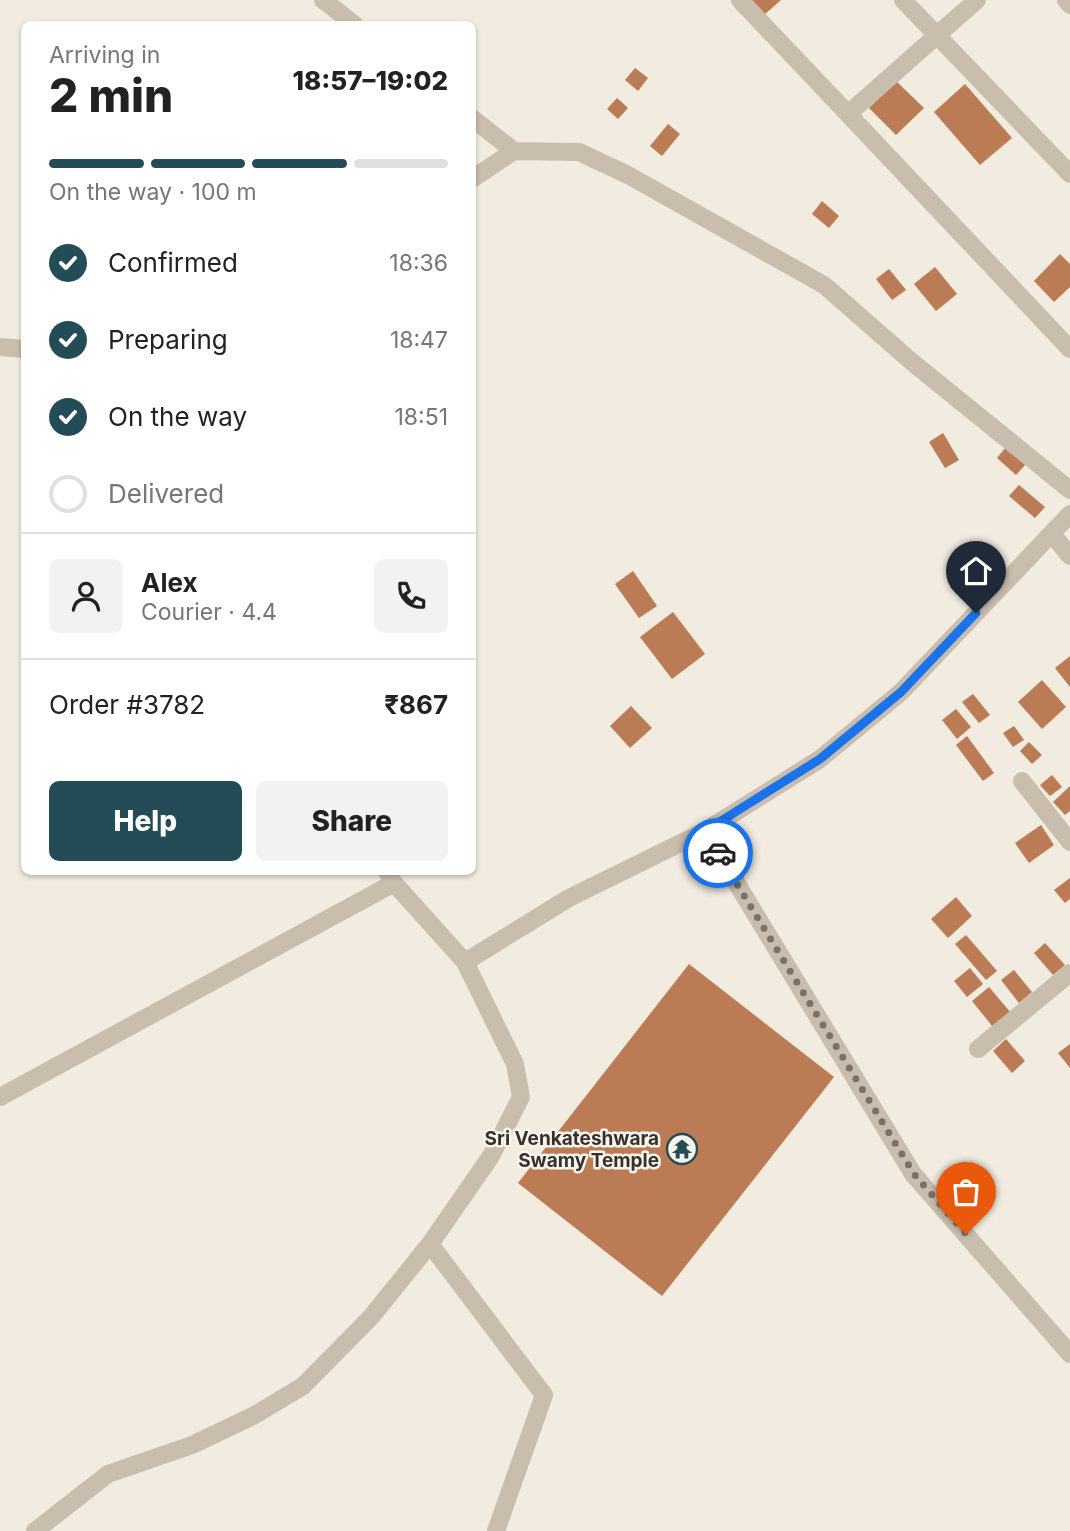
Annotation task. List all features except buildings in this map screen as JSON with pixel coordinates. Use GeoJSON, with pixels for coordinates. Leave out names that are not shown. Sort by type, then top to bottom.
{"type":"FeatureCollection","features":[{"type":"Feature","properties":{"kind":"street"},"geometry":{"type":"LineString","coordinates":[[323,0],[350,21]]}},
{"type":"Feature","properties":{"kind":"street"},"geometry":{"type":"LineString","coordinates":[[740,0],[1070,349]]}},
{"type":"Feature","properties":{"kind":"street"},"geometry":{"type":"LineString","coordinates":[[903,0],[1070,174]]}},
{"type":"Feature","properties":{"kind":"street"},"geometry":{"type":"LineString","coordinates":[[848,114],[977,0]]}},
{"type":"Feature","properties":{"kind":"street"},"geometry":{"type":"LineString","coordinates":[[1066,0],[1070,5]]}},
{"type":"Feature","properties":{"kind":"street"},"geometry":{"type":"LineString","coordinates":[[476,121],[514,150],[579,152],[628,175],[824,285],[912,362],[1070,491]]}},
{"type":"Feature","properties":{"kind":"street"},"geometry":{"type":"LineString","coordinates":[[476,176],[514,150]]}},
{"type":"Feature","properties":{"kind":"street"},"geometry":{"type":"LineString","coordinates":[[0,347],[21,349]]}},
{"type":"Feature","properties":{"kind":"street"},"geometry":{"type":"LineString","coordinates":[[465,962],[569,898],[705,831],[820,759],[901,692],[1070,514]]}},
{"type":"Feature","properties":{"kind":"street"},"geometry":{"type":"LineString","coordinates":[[1052,534],[1070,556]]}},
{"type":"Feature","properties":{"kind":"street"},"geometry":{"type":"LineString","coordinates":[[1022,781],[1070,842]]}},
{"type":"Feature","properties":{"kind":"street"},"geometry":{"type":"LineString","coordinates":[[705,831],[914,1174],[1070,1354]]}},
{"type":"Feature","properties":{"kind":"street"},"geometry":{"type":"LineString","coordinates":[[0,1097],[391,877],[465,962],[514,1064],[521,1097],[491,1156],[430,1244],[371,1318],[303,1385],[253,1416],[192,1445],[108,1474],[35,1531]]}},
{"type":"Feature","properties":{"kind":"street"},"geometry":{"type":"LineString","coordinates":[[978,1049],[1070,973]]}},
{"type":"Feature","properties":{"kind":"street"},"geometry":{"type":"LineString","coordinates":[[430,1244],[544,1395],[496,1531]]}},
{"type":"Feature","properties":{"kind":"way so far"},"geometry":{"type":"LineString","coordinates":[[718,853],[914,1174],[966,1234]]}},
{"type":"Feature","properties":{"kind":"place","name":"Sri Venkateshwara Swamy Temple"},"geometry":{"type":"Point","coordinates":[682,1149]}},
{"type":"Feature","properties":{"kind":"route"},"geometry":{"type":"LineString","coordinates":[[718,853],[705,831],[820,759],[901,692],[976,613]]}}]}
